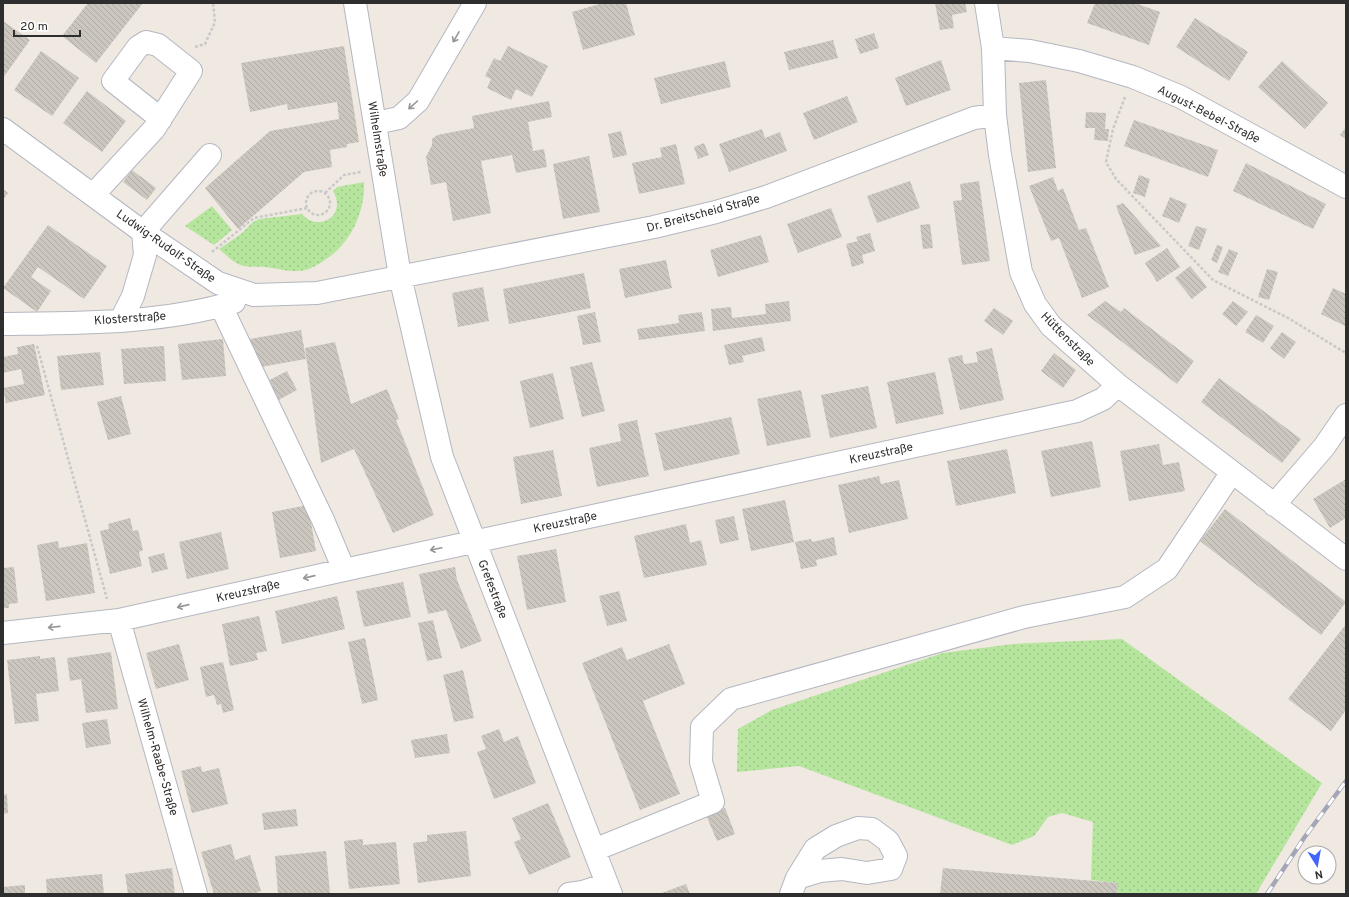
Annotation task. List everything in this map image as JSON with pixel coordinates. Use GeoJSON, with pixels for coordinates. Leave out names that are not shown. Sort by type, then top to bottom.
{"type":"FeatureCollection","features":[{"type":"Feature","properties":{"kind":"street","name":"Wilhelmstraße"},"geometry":{"type":"LineString","coordinates":[[355,3],[376,123],[400,276]]}},
{"type":"Feature","properties":{"kind":"street"},"geometry":{"type":"LineString","coordinates":[[376,123],[399,118],[418,101],[476,3]]}},
{"type":"Feature","properties":{"kind":"street","name":"Hüttenstraße"},"geometry":{"type":"LineString","coordinates":[[986,3],[993,48],[995,115],[1000,155],[1021,272],[1035,304],[1052,326],[1118,385],[1346,559]]}},
{"type":"Feature","properties":{"kind":"street"},"geometry":{"type":"LineString","coordinates":[[93,195],[154,129],[161,119],[191,70],[158,45],[146,42],[138,47],[113,82],[161,119]]}},
{"type":"Feature","properties":{"kind":"street","name":"August-Bebel-Straße"},"geometry":{"type":"LineString","coordinates":[[993,48],[1030,51],[1078,61],[1133,77],[1181,97],[1346,187]]}},
{"type":"Feature","properties":{"kind":"street","name":"Dr. Breitscheid Straße"},"geometry":{"type":"LineString","coordinates":[[400,276],[654,227],[716,212],[766,197],[974,118],[995,115]]}},
{"type":"Feature","properties":{"kind":"street","name":"Ludwig-Rudolf-Straße"},"geometry":{"type":"LineString","coordinates":[[3,129],[143,232],[218,283],[254,295],[317,293],[400,276]]}},
{"type":"Feature","properties":{"kind":"street"},"geometry":{"type":"LineString","coordinates":[[121,320],[133,296],[145,255],[143,232],[210,155]]}},
{"type":"Feature","properties":{"kind":"street","name":"Grefestraße"},"geometry":{"type":"LineString","coordinates":[[400,276],[442,457],[609,889]]}},
{"type":"Feature","properties":{"kind":"street","name":"Klosterstraße"},"geometry":{"type":"LineString","coordinates":[[3,324],[121,320],[179,315],[221,306],[254,295]]}},
{"type":"Feature","properties":{"kind":"street"},"geometry":{"type":"LineString","coordinates":[[221,306],[323,520],[344,570]]}},
{"type":"Feature","properties":{"kind":"street","name":"Kreuzstraße"},"geometry":{"type":"LineString","coordinates":[[3,633],[115,621],[474,541],[1077,411],[1102,399],[1118,385]]}},
{"type":"Feature","properties":{"kind":"street"},"geometry":{"type":"LineString","coordinates":[[1274,504],[1324,447],[1346,415]]}},
{"type":"Feature","properties":{"kind":"street"},"geometry":{"type":"LineString","coordinates":[[1324,447],[1346,442]]}},
{"type":"Feature","properties":{"kind":"street"},"geometry":{"type":"LineString","coordinates":[[594,850],[714,802],[701,762],[702,727],[731,699],[1024,617],[1125,597],[1167,569],[1232,472]]}},
{"type":"Feature","properties":{"kind":"street","name":"Wilhelm-Raabe-Straße"},"geometry":{"type":"LineString","coordinates":[[115,621],[196,894]]}},
{"type":"Feature","properties":{"kind":"street"},"geometry":{"type":"LineString","coordinates":[[569,894],[609,889]]}},
{"type":"Feature","properties":{"kind":"path"},"geometry":{"type":"LineString","coordinates":[[165,51],[171,44],[194,47],[205,44],[215,22],[213,3]]}},
{"type":"Feature","properties":{"kind":"path"},"geometry":{"type":"LineString","coordinates":[[1133,77],[1113,129],[1106,162],[1116,179],[1213,280],[1288,318],[1346,353]]}},
{"type":"Feature","properties":{"kind":"path"},"geometry":{"type":"LineString","coordinates":[[325,193],[344,175],[383,167]]}},
{"type":"Feature","properties":{"kind":"path"},"geometry":{"type":"LineString","coordinates":[[318,191],[325,193],[328,196],[330,204],[329,207],[320,215],[312,214],[307,208],[306,200],[310,194],[318,191]]}},
{"type":"Feature","properties":{"kind":"path"},"geometry":{"type":"LineString","coordinates":[[194,266],[254,218],[307,208]]}},
{"type":"Feature","properties":{"kind":"path"},"geometry":{"type":"LineString","coordinates":[[31,323],[115,621]]}},
{"type":"Feature","properties":{"kind":"green space"},"geometry":{"type":"Polygon","coordinates":[[[364,182],[364,194],[359,216],[349,236],[334,253],[311,268],[296,271],[244,266],[236,263],[219,249],[259,219],[302,214],[316,222],[323,222],[334,214],[337,208],[337,200],[333,191],[337,187],[364,182]]]}},
{"type":"Feature","properties":{"kind":"green space"},"geometry":{"type":"Polygon","coordinates":[[[212,206],[232,230],[214,245],[185,226],[212,206]]]}},
{"type":"Feature","properties":{"kind":"green space"},"geometry":{"type":"Polygon","coordinates":[[[1122,639],[1322,783],[1256,894],[1117,894],[1118,883],[1091,880],[1093,822],[1062,813],[1048,817],[1034,836],[1012,845],[799,766],[737,772],[738,729],[772,710],[943,653],[1013,644],[1122,639]]]}},
{"type":"Feature","properties":{"kind":"building"},"geometry":{"type":"Polygon","coordinates":[[[88,3],[143,3],[96,63],[62,36],[88,3]]]}},
{"type":"Feature","properties":{"kind":"building"},"geometry":{"type":"Polygon","coordinates":[[[603,3],[626,3],[635,35],[583,50],[572,12],[603,3]]]}},
{"type":"Feature","properties":{"kind":"building"},"geometry":{"type":"Polygon","coordinates":[[[935,3],[965,3],[967,12],[952,15],[954,28],[940,30],[935,3]]]}},
{"type":"Feature","properties":{"kind":"building"},"geometry":{"type":"Polygon","coordinates":[[[1095,3],[1135,3],[1160,12],[1149,45],[1087,23],[1095,3]]]}},
{"type":"Feature","properties":{"kind":"building"},"geometry":{"type":"Polygon","coordinates":[[[1195,18],[1248,52],[1229,81],[1176,47],[1195,18]]]}},
{"type":"Feature","properties":{"kind":"building"},"geometry":{"type":"Polygon","coordinates":[[[3,21],[30,40],[3,78],[3,21]]]}},
{"type":"Feature","properties":{"kind":"building"},"geometry":{"type":"Polygon","coordinates":[[[874,33],[879,48],[860,54],[855,39],[874,33]]]}},
{"type":"Feature","properties":{"kind":"building"},"geometry":{"type":"Polygon","coordinates":[[[833,40],[838,58],[789,70],[784,52],[833,40]]]}},
{"type":"Feature","properties":{"kind":"building"},"geometry":{"type":"Polygon","coordinates":[[[344,46],[359,142],[347,144],[347,147],[330,150],[332,167],[304,172],[238,229],[205,188],[270,131],[339,119],[337,102],[288,110],[287,104],[250,112],[241,63],[344,46]]]}},
{"type":"Feature","properties":{"kind":"building"},"geometry":{"type":"Polygon","coordinates":[[[508,46],[548,66],[532,97],[516,89],[511,100],[487,88],[491,79],[485,76],[494,58],[500,61],[508,46]]]}},
{"type":"Feature","properties":{"kind":"building"},"geometry":{"type":"Polygon","coordinates":[[[41,51],[79,78],[52,116],[14,90],[41,51]]]}},
{"type":"Feature","properties":{"kind":"building"},"geometry":{"type":"Polygon","coordinates":[[[941,60],[951,90],[906,106],[895,78],[941,60]]]}},
{"type":"Feature","properties":{"kind":"building"},"geometry":{"type":"Polygon","coordinates":[[[725,61],[731,87],[661,104],[654,78],[725,61]]]}},
{"type":"Feature","properties":{"kind":"building"},"geometry":{"type":"Polygon","coordinates":[[[1282,61],[1328,103],[1305,129],[1258,87],[1282,61]]]}},
{"type":"Feature","properties":{"kind":"building"},"geometry":{"type":"Polygon","coordinates":[[[1046,80],[1056,168],[1028,172],[1019,83],[1046,80]]]}},
{"type":"Feature","properties":{"kind":"building"},"geometry":{"type":"Polygon","coordinates":[[[87,91],[126,121],[102,152],[63,123],[87,91]]]}},
{"type":"Feature","properties":{"kind":"building"},"geometry":{"type":"Polygon","coordinates":[[[847,96],[858,122],[814,140],[803,113],[847,96]]]}},
{"type":"Feature","properties":{"kind":"building"},"geometry":{"type":"Polygon","coordinates":[[[549,101],[552,117],[528,122],[533,151],[544,149],[547,167],[516,173],[512,155],[481,161],[491,213],[453,221],[446,182],[431,185],[426,157],[432,145],[432,139],[437,135],[474,128],[472,116],[549,101]]]}},
{"type":"Feature","properties":{"kind":"building"},"geometry":{"type":"Polygon","coordinates":[[[1086,112],[1106,113],[1105,129],[1109,129],[1108,141],[1094,140],[1095,128],[1085,128],[1086,112]]]}},
{"type":"Feature","properties":{"kind":"building"},"geometry":{"type":"Polygon","coordinates":[[[1134,120],[1218,150],[1208,177],[1124,146],[1134,120]]]}},
{"type":"Feature","properties":{"kind":"building"},"geometry":{"type":"Polygon","coordinates":[[[1346,127],[1346,139],[1340,135],[1346,127]]]}},
{"type":"Feature","properties":{"kind":"building"},"geometry":{"type":"Polygon","coordinates":[[[762,129],[765,138],[780,132],[787,151],[729,172],[719,144],[762,129]]]}},
{"type":"Feature","properties":{"kind":"building"},"geometry":{"type":"Polygon","coordinates":[[[621,131],[627,155],[613,158],[608,134],[621,131]]]}},
{"type":"Feature","properties":{"kind":"building"},"geometry":{"type":"Polygon","coordinates":[[[704,143],[709,155],[698,159],[694,147],[704,143]]]}},
{"type":"Feature","properties":{"kind":"building"},"geometry":{"type":"Polygon","coordinates":[[[676,144],[685,184],[639,194],[632,163],[662,157],[660,148],[676,144]]]}},
{"type":"Feature","properties":{"kind":"building"},"geometry":{"type":"Polygon","coordinates":[[[589,156],[600,212],[563,219],[553,164],[589,156]]]}},
{"type":"Feature","properties":{"kind":"building"},"geometry":{"type":"Polygon","coordinates":[[[1246,163],[1326,204],[1313,229],[1233,191],[1246,163]]]}},
{"type":"Feature","properties":{"kind":"building"},"geometry":{"type":"Polygon","coordinates":[[[132,170],[156,188],[147,200],[123,182],[132,170]]]}},
{"type":"Feature","properties":{"kind":"building"},"geometry":{"type":"Polygon","coordinates":[[[1139,175],[1150,179],[1145,197],[1133,193],[1139,175]]]}},
{"type":"Feature","properties":{"kind":"building"},"geometry":{"type":"Polygon","coordinates":[[[1053,177],[1058,191],[1063,188],[1079,230],[1086,228],[1109,287],[1082,298],[1059,238],[1051,241],[1029,186],[1053,177]]]}},
{"type":"Feature","properties":{"kind":"building"},"geometry":{"type":"Polygon","coordinates":[[[910,181],[920,208],[877,223],[867,196],[910,181]]]}},
{"type":"Feature","properties":{"kind":"building"},"geometry":{"type":"Polygon","coordinates":[[[979,181],[990,261],[962,265],[953,201],[962,200],[960,184],[979,181]]]}},
{"type":"Feature","properties":{"kind":"building"},"geometry":{"type":"Polygon","coordinates":[[[3,189],[8,193],[3,200],[3,189]]]}},
{"type":"Feature","properties":{"kind":"building"},"geometry":{"type":"Polygon","coordinates":[[[1170,197],[1187,204],[1179,223],[1162,216],[1170,197]]]}},
{"type":"Feature","properties":{"kind":"building"},"geometry":{"type":"Polygon","coordinates":[[[1123,203],[1161,246],[1135,255],[1116,206],[1123,203]]]}},
{"type":"Feature","properties":{"kind":"building"},"geometry":{"type":"Polygon","coordinates":[[[831,208],[842,237],[798,253],[787,224],[831,208]]]}},
{"type":"Feature","properties":{"kind":"building"},"geometry":{"type":"Polygon","coordinates":[[[930,224],[933,248],[923,249],[920,225],[930,224]]]}},
{"type":"Feature","properties":{"kind":"building"},"geometry":{"type":"Polygon","coordinates":[[[48,225],[107,266],[84,299],[38,267],[31,277],[51,291],[37,312],[3,288],[48,225]]]}},
{"type":"Feature","properties":{"kind":"building"},"geometry":{"type":"Polygon","coordinates":[[[1196,226],[1207,229],[1199,250],[1188,246],[1196,226]]]}},
{"type":"Feature","properties":{"kind":"building"},"geometry":{"type":"Polygon","coordinates":[[[870,233],[875,251],[862,255],[864,263],[852,267],[846,244],[858,241],[856,237],[870,233]]]}},
{"type":"Feature","properties":{"kind":"building"},"geometry":{"type":"Polygon","coordinates":[[[761,235],[769,262],[718,277],[710,250],[761,235]]]}},
{"type":"Feature","properties":{"kind":"building"},"geometry":{"type":"Polygon","coordinates":[[[1217,245],[1223,247],[1217,263],[1211,260],[1217,245]]]}},
{"type":"Feature","properties":{"kind":"building"},"geometry":{"type":"Polygon","coordinates":[[[1167,248],[1180,267],[1157,282],[1145,263],[1167,248]]]}},
{"type":"Feature","properties":{"kind":"building"},"geometry":{"type":"Polygon","coordinates":[[[1229,249],[1238,253],[1228,276],[1218,272],[1229,249]]]}},
{"type":"Feature","properties":{"kind":"building"},"geometry":{"type":"Polygon","coordinates":[[[666,260],[672,288],[625,298],[619,269],[666,260]]]}},
{"type":"Feature","properties":{"kind":"building"},"geometry":{"type":"Polygon","coordinates":[[[1190,266],[1207,287],[1192,299],[1175,278],[1190,266]]]}},
{"type":"Feature","properties":{"kind":"building"},"geometry":{"type":"Polygon","coordinates":[[[1267,269],[1278,272],[1269,300],[1258,297],[1267,269]]]}},
{"type":"Feature","properties":{"kind":"building"},"geometry":{"type":"Polygon","coordinates":[[[584,273],[591,308],[509,324],[503,289],[584,273]]]}},
{"type":"Feature","properties":{"kind":"building"},"geometry":{"type":"Polygon","coordinates":[[[483,287],[489,321],[458,327],[452,293],[483,287]]]}},
{"type":"Feature","properties":{"kind":"building"},"geometry":{"type":"Polygon","coordinates":[[[1333,288],[1346,294],[1345,326],[1321,314],[1333,288]]]}},
{"type":"Feature","properties":{"kind":"building"},"geometry":{"type":"Polygon","coordinates":[[[789,301],[791,321],[713,331],[711,309],[731,307],[732,318],[766,314],[765,304],[789,301]]]}},
{"type":"Feature","properties":{"kind":"building"},"geometry":{"type":"Polygon","coordinates":[[[1105,301],[1121,312],[1124,308],[1194,361],[1177,384],[1087,315],[1105,301]]]}},
{"type":"Feature","properties":{"kind":"building"},"geometry":{"type":"Polygon","coordinates":[[[1233,301],[1248,312],[1236,326],[1222,314],[1233,301]]]}},
{"type":"Feature","properties":{"kind":"building"},"geometry":{"type":"Polygon","coordinates":[[[994,308],[1013,321],[1003,335],[984,321],[994,308]]]}},
{"type":"Feature","properties":{"kind":"building"},"geometry":{"type":"Polygon","coordinates":[[[595,312],[601,342],[583,345],[577,316],[595,312]]]}},
{"type":"Feature","properties":{"kind":"building"},"geometry":{"type":"Polygon","coordinates":[[[702,312],[705,331],[639,340],[637,329],[679,323],[678,315],[702,312]]]}},
{"type":"Feature","properties":{"kind":"building"},"geometry":{"type":"Polygon","coordinates":[[[1256,315],[1274,326],[1263,343],[1245,332],[1256,315]]]}},
{"type":"Feature","properties":{"kind":"building"},"geometry":{"type":"Polygon","coordinates":[[[301,330],[306,359],[255,368],[250,339],[301,330]]]}},
{"type":"Feature","properties":{"kind":"building"},"geometry":{"type":"Polygon","coordinates":[[[1282,332],[1296,342],[1284,359],[1270,348],[1282,332]]]}},
{"type":"Feature","properties":{"kind":"building"},"geometry":{"type":"Polygon","coordinates":[[[762,337],[765,351],[742,356],[744,362],[729,365],[724,345],[762,337]]]}},
{"type":"Feature","properties":{"kind":"building"},"geometry":{"type":"Polygon","coordinates":[[[223,339],[226,376],[182,380],[178,344],[223,339]]]}},
{"type":"Feature","properties":{"kind":"building"},"geometry":{"type":"Polygon","coordinates":[[[335,342],[351,404],[387,389],[399,419],[396,420],[434,515],[393,533],[354,449],[321,463],[305,348],[335,342]]]}},
{"type":"Feature","properties":{"kind":"building"},"geometry":{"type":"Polygon","coordinates":[[[34,344],[45,395],[6,403],[3,388],[24,384],[21,369],[3,373],[3,357],[18,354],[17,347],[34,344]]]}},
{"type":"Feature","properties":{"kind":"building"},"geometry":{"type":"Polygon","coordinates":[[[164,346],[166,381],[124,384],[121,349],[164,346]]]}},
{"type":"Feature","properties":{"kind":"building"},"geometry":{"type":"Polygon","coordinates":[[[992,348],[1004,400],[960,410],[948,358],[962,355],[964,364],[978,362],[976,352],[992,348]]]}},
{"type":"Feature","properties":{"kind":"building"},"geometry":{"type":"Polygon","coordinates":[[[100,352],[104,385],[61,390],[57,356],[100,352]]]}},
{"type":"Feature","properties":{"kind":"building"},"geometry":{"type":"Polygon","coordinates":[[[1054,353],[1076,370],[1063,388],[1041,371],[1054,353]]]}},
{"type":"Feature","properties":{"kind":"building"},"geometry":{"type":"Polygon","coordinates":[[[592,362],[605,411],[582,417],[570,367],[592,362]]]}},
{"type":"Feature","properties":{"kind":"building"},"geometry":{"type":"Polygon","coordinates":[[[287,371],[297,390],[273,403],[264,383],[287,371]]]}},
{"type":"Feature","properties":{"kind":"building"},"geometry":{"type":"Polygon","coordinates":[[[935,372],[944,414],[896,424],[887,382],[935,372]]]}},
{"type":"Feature","properties":{"kind":"building"},"geometry":{"type":"Polygon","coordinates":[[[553,373],[564,419],[530,428],[520,381],[553,373]]]}},
{"type":"Feature","properties":{"kind":"building"},"geometry":{"type":"Polygon","coordinates":[[[1219,378],[1301,439],[1282,463],[1201,402],[1219,378]]]}},
{"type":"Feature","properties":{"kind":"building"},"geometry":{"type":"Polygon","coordinates":[[[868,386],[877,428],[830,438],[821,395],[868,386]]]}},
{"type":"Feature","properties":{"kind":"building"},"geometry":{"type":"Polygon","coordinates":[[[801,390],[811,437],[767,446],[757,399],[801,390]]]}},
{"type":"Feature","properties":{"kind":"building"},"geometry":{"type":"Polygon","coordinates":[[[121,396],[131,434],[108,440],[97,402],[121,396]]]}},
{"type":"Feature","properties":{"kind":"building"},"geometry":{"type":"Polygon","coordinates":[[[731,417],[740,454],[664,471],[655,433],[731,417]]]}},
{"type":"Feature","properties":{"kind":"building"},"geometry":{"type":"Polygon","coordinates":[[[637,420],[649,476],[597,487],[589,448],[621,441],[618,424],[637,420]]]}},
{"type":"Feature","properties":{"kind":"building"},"geometry":{"type":"Polygon","coordinates":[[[1092,441],[1101,487],[1051,497],[1041,451],[1092,441]]]}},
{"type":"Feature","properties":{"kind":"building"},"geometry":{"type":"Polygon","coordinates":[[[1159,444],[1163,465],[1179,462],[1185,491],[1129,501],[1120,451],[1159,444]]]}},
{"type":"Feature","properties":{"kind":"building"},"geometry":{"type":"Polygon","coordinates":[[[1007,449],[1016,493],[956,506],[947,461],[1007,449]]]}},
{"type":"Feature","properties":{"kind":"building"},"geometry":{"type":"Polygon","coordinates":[[[553,450],[562,496],[521,504],[513,457],[553,450]]]}},
{"type":"Feature","properties":{"kind":"building"},"geometry":{"type":"Polygon","coordinates":[[[879,476],[881,484],[899,480],[908,519],[849,533],[838,485],[879,476]]]}},
{"type":"Feature","properties":{"kind":"building"},"geometry":{"type":"Polygon","coordinates":[[[1346,479],[1346,518],[1330,528],[1313,499],[1346,479]]]}},
{"type":"Feature","properties":{"kind":"building"},"geometry":{"type":"Polygon","coordinates":[[[785,500],[794,542],[751,551],[742,509],[785,500]]]}},
{"type":"Feature","properties":{"kind":"building"},"geometry":{"type":"Polygon","coordinates":[[[308,505],[316,551],[280,558],[272,512],[308,505]]]}},
{"type":"Feature","properties":{"kind":"building"},"geometry":{"type":"Polygon","coordinates":[[[1225,509],[1346,602],[1321,635],[1200,541],[1225,509]]]}},
{"type":"Feature","properties":{"kind":"building"},"geometry":{"type":"Polygon","coordinates":[[[734,516],[739,540],[720,544],[715,520],[734,516]]]}},
{"type":"Feature","properties":{"kind":"building"},"geometry":{"type":"Polygon","coordinates":[[[130,518],[133,531],[138,530],[143,550],[139,552],[142,566],[110,574],[100,531],[109,529],[108,524],[130,518]]]}},
{"type":"Feature","properties":{"kind":"building"},"geometry":{"type":"Polygon","coordinates":[[[686,524],[690,543],[701,540],[707,565],[644,578],[634,536],[686,524]]]}},
{"type":"Feature","properties":{"kind":"building"},"geometry":{"type":"Polygon","coordinates":[[[221,532],[229,569],[187,579],[179,542],[221,532]]]}},
{"type":"Feature","properties":{"kind":"building"},"geometry":{"type":"Polygon","coordinates":[[[834,537],[837,555],[816,560],[817,566],[801,569],[795,542],[811,539],[812,542],[834,537]]]}},
{"type":"Feature","properties":{"kind":"building"},"geometry":{"type":"Polygon","coordinates":[[[58,541],[59,548],[87,543],[95,593],[46,601],[37,545],[58,541]]]}},
{"type":"Feature","properties":{"kind":"building"},"geometry":{"type":"Polygon","coordinates":[[[556,549],[566,602],[527,610],[517,556],[556,549]]]}},
{"type":"Feature","properties":{"kind":"building"},"geometry":{"type":"Polygon","coordinates":[[[164,553],[168,569],[152,573],[148,557],[164,553]]]}},
{"type":"Feature","properties":{"kind":"building"},"geometry":{"type":"Polygon","coordinates":[[[14,567],[18,603],[9,604],[9,608],[3,608],[3,568],[14,567]]]}},
{"type":"Feature","properties":{"kind":"building"},"geometry":{"type":"Polygon","coordinates":[[[455,567],[457,580],[482,641],[461,649],[446,610],[428,614],[419,574],[455,567]]]}},
{"type":"Feature","properties":{"kind":"building"},"geometry":{"type":"Polygon","coordinates":[[[403,582],[411,617],[364,627],[356,591],[403,582]]]}},
{"type":"Feature","properties":{"kind":"building"},"geometry":{"type":"Polygon","coordinates":[[[619,591],[627,621],[607,626],[599,596],[619,591]]]}},
{"type":"Feature","properties":{"kind":"building"},"geometry":{"type":"Polygon","coordinates":[[[337,596],[345,629],[282,644],[275,611],[337,596]]]}},
{"type":"Feature","properties":{"kind":"building"},"geometry":{"type":"Polygon","coordinates":[[[259,616],[267,651],[256,653],[258,660],[230,666],[222,624],[259,616]]]}},
{"type":"Feature","properties":{"kind":"building"},"geometry":{"type":"Polygon","coordinates":[[[433,620],[442,658],[427,661],[418,623],[433,620]]]}},
{"type":"Feature","properties":{"kind":"building"},"geometry":{"type":"Polygon","coordinates":[[[1346,624],[1346,710],[1331,731],[1288,699],[1346,624]]]}},
{"type":"Feature","properties":{"kind":"building"},"geometry":{"type":"Polygon","coordinates":[[[365,638],[378,700],[362,704],[348,642],[365,638]]]}},
{"type":"Feature","properties":{"kind":"building"},"geometry":{"type":"Polygon","coordinates":[[[179,644],[189,680],[156,689],[146,653],[179,644]]]}},
{"type":"Feature","properties":{"kind":"building"},"geometry":{"type":"Polygon","coordinates":[[[669,644],[685,684],[643,701],[680,794],[640,810],[582,663],[622,647],[627,660],[669,644]]]}},
{"type":"Feature","properties":{"kind":"building"},"geometry":{"type":"Polygon","coordinates":[[[111,652],[118,709],[86,713],[81,679],[70,681],[67,658],[111,652]]]}},
{"type":"Feature","properties":{"kind":"building"},"geometry":{"type":"Polygon","coordinates":[[[40,656],[40,659],[55,657],[59,691],[36,694],[39,721],[15,724],[7,660],[40,656]]]}},
{"type":"Feature","properties":{"kind":"building"},"geometry":{"type":"Polygon","coordinates":[[[223,662],[234,710],[223,713],[221,704],[217,705],[214,695],[206,697],[200,667],[223,662]]]}},
{"type":"Feature","properties":{"kind":"building"},"geometry":{"type":"Polygon","coordinates":[[[463,670],[474,718],[454,722],[443,675],[463,670]]]}},
{"type":"Feature","properties":{"kind":"building"},"geometry":{"type":"Polygon","coordinates":[[[107,719],[111,744],[86,748],[82,723],[107,719]]]}},
{"type":"Feature","properties":{"kind":"building"},"geometry":{"type":"Polygon","coordinates":[[[499,729],[504,742],[518,736],[536,783],[494,799],[477,752],[486,749],[481,736],[499,729]]]}},
{"type":"Feature","properties":{"kind":"building"},"geometry":{"type":"Polygon","coordinates":[[[447,734],[450,753],[415,758],[411,740],[447,734]]]}},
{"type":"Feature","properties":{"kind":"building"},"geometry":{"type":"Polygon","coordinates":[[[201,766],[202,772],[219,768],[228,804],[192,813],[181,771],[201,766]]]}},
{"type":"Feature","properties":{"kind":"building"},"geometry":{"type":"Polygon","coordinates":[[[7,794],[8,813],[3,814],[3,795],[7,794]]]}},
{"type":"Feature","properties":{"kind":"building"},"geometry":{"type":"Polygon","coordinates":[[[548,803],[571,857],[529,875],[514,842],[521,839],[512,818],[548,803]]]}},
{"type":"Feature","properties":{"kind":"building"},"geometry":{"type":"Polygon","coordinates":[[[725,808],[735,834],[717,841],[706,815],[725,808]]]}},
{"type":"Feature","properties":{"kind":"building"},"geometry":{"type":"Polygon","coordinates":[[[296,809],[298,826],[264,830],[262,813],[296,809]]]}},
{"type":"Feature","properties":{"kind":"building"},"geometry":{"type":"Polygon","coordinates":[[[466,831],[471,876],[418,883],[413,843],[427,841],[427,835],[466,831]]]}},
{"type":"Feature","properties":{"kind":"building"},"geometry":{"type":"Polygon","coordinates":[[[363,839],[363,845],[396,842],[400,884],[349,889],[344,841],[363,839]]]}},
{"type":"Feature","properties":{"kind":"building"},"geometry":{"type":"Polygon","coordinates":[[[231,844],[235,860],[250,855],[261,891],[253,894],[214,894],[201,852],[231,844]]]}},
{"type":"Feature","properties":{"kind":"building"},"geometry":{"type":"Polygon","coordinates":[[[326,851],[330,893],[278,894],[275,856],[326,851]]]}},
{"type":"Feature","properties":{"kind":"building"},"geometry":{"type":"Polygon","coordinates":[[[172,868],[175,894],[128,894],[125,874],[172,868]]]}},
{"type":"Feature","properties":{"kind":"building"},"geometry":{"type":"Polygon","coordinates":[[[943,868],[1118,883],[1117,894],[940,894],[943,868]]]}},
{"type":"Feature","properties":{"kind":"building"},"geometry":{"type":"Polygon","coordinates":[[[102,874],[104,894],[47,894],[46,879],[102,874]]]}},
{"type":"Feature","properties":{"kind":"building"},"geometry":{"type":"Polygon","coordinates":[[[686,884],[690,894],[659,894],[686,884]]]}},
{"type":"Feature","properties":{"kind":"building"},"geometry":{"type":"Polygon","coordinates":[[[25,885],[25,894],[3,894],[3,887],[25,885]]]}},
{"type":"Feature","properties":{"kind":"railway"},"geometry":{"type":"LineString","coordinates":[[1267,894],[1304,838],[1346,781]]}}]}
